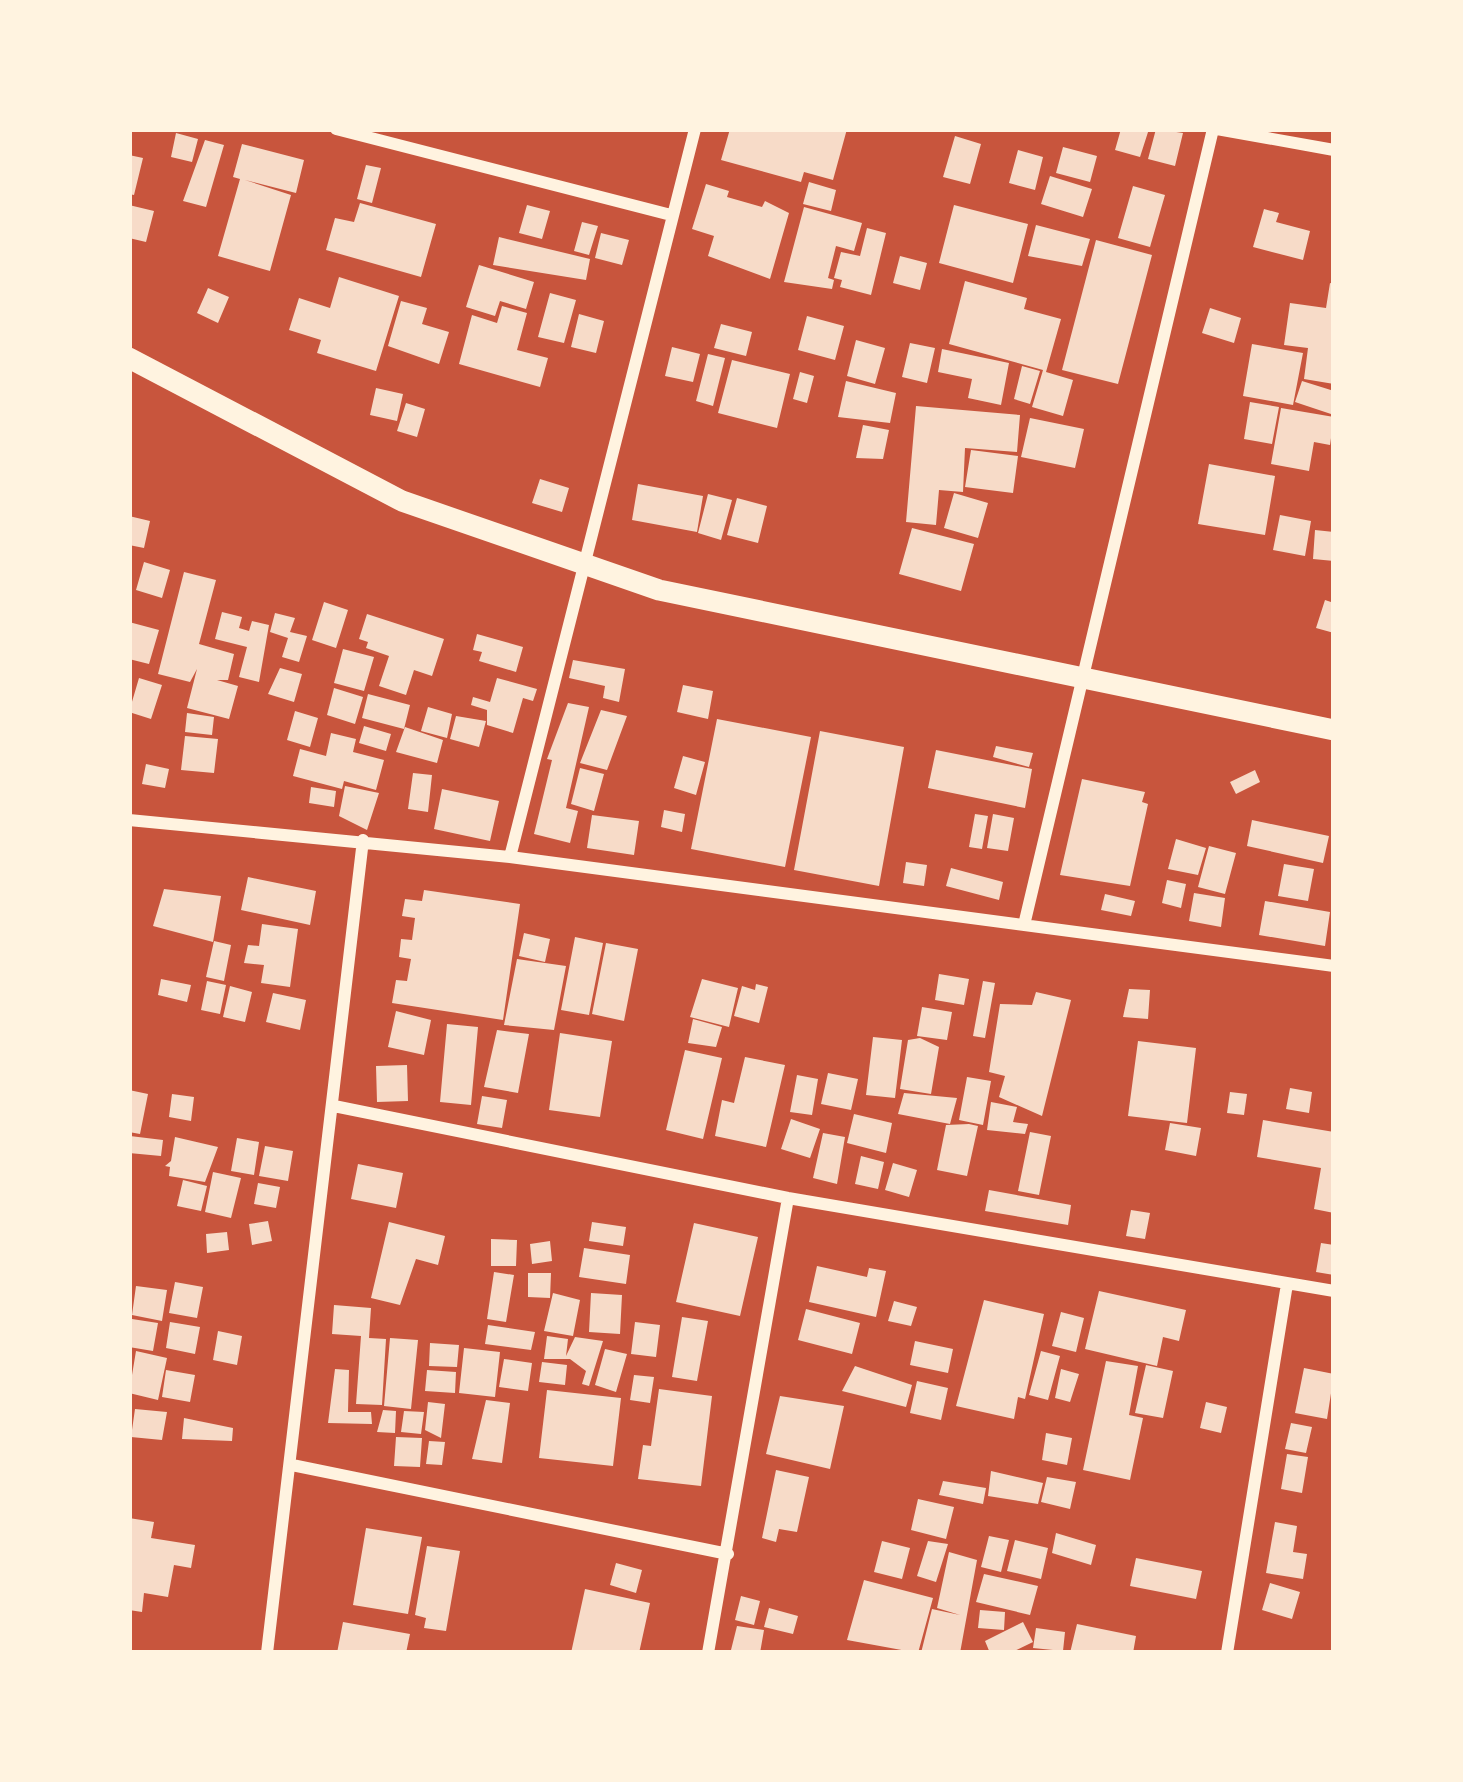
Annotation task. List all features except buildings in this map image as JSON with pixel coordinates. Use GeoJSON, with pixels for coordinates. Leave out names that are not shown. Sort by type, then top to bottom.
{"type":"FeatureCollection","features":[{"type":"Feature","properties":{"kind":"street"},"geometry":{"type":"LineString","coordinates":[[336,129],[671,215]]}},
{"type":"Feature","properties":{"kind":"street"},"geometry":{"type":"LineString","coordinates":[[510,856],[695,129]]}},
{"type":"Feature","properties":{"kind":"street"},"geometry":{"type":"LineString","coordinates":[[1024,925],[1215,129],[1334,150]]}},
{"type":"Feature","properties":{"kind":"street"},"geometry":{"type":"LineString","coordinates":[[129,358],[402,501],[586,568],[659,590],[1334,730]]}},
{"type":"Feature","properties":{"kind":"street"},"geometry":{"type":"LineString","coordinates":[[129,820],[510,856],[1334,966]]}},
{"type":"Feature","properties":{"kind":"street"},"geometry":{"type":"LineString","coordinates":[[267,1653],[363,840]]}},
{"type":"Feature","properties":{"kind":"street"},"geometry":{"type":"LineString","coordinates":[[334,1106],[788,1198],[1334,1291]]}},
{"type":"Feature","properties":{"kind":"street"},"geometry":{"type":"LineString","coordinates":[[708,1653],[788,1198]]}},
{"type":"Feature","properties":{"kind":"street"},"geometry":{"type":"LineString","coordinates":[[1227,1653],[1287,1284]]}},
{"type":"Feature","properties":{"kind":"street"},"geometry":{"type":"LineString","coordinates":[[292,1465],[728,1554]]}}]}
